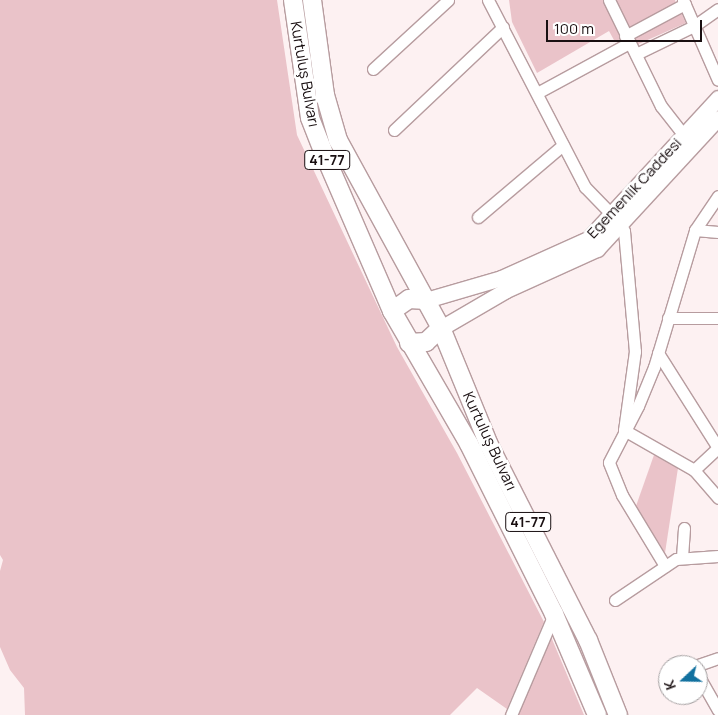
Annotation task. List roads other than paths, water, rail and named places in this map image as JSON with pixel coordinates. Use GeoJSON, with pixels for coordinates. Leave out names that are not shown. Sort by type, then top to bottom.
{"type":"FeatureCollection","features":[{"type":"Feature","properties":{"kind":"highway","name":"Kurtuluş Bulvarı"},"geometry":{"type":"LineString","coordinates":[[293,0],[310,118],[392,312]]}},
{"type":"Feature","properties":{"kind":"highway","name":"Kurtuluş Bulvarı"},"geometry":{"type":"LineString","coordinates":[[312,0],[325,95],[338,140],[426,300]]}},
{"type":"Feature","properties":{"kind":"highway"},"geometry":{"type":"LineString","coordinates":[[409,299],[426,300],[441,328],[426,342],[409,343],[392,312],[409,299]]}},
{"type":"Feature","properties":{"kind":"highway","name":"Kurtuluş Bulvarı"},"geometry":{"type":"LineString","coordinates":[[441,328],[489,445],[588,640],[618,715]]}},
{"type":"Feature","properties":{"kind":"highway","name":"Kurtuluş Bulvarı"},"geometry":{"type":"LineString","coordinates":[[409,343],[469,444],[554,614],[597,715]]}},
{"type":"Feature","properties":{"kind":"main road","name":"Egemenlik Caddesi"},"geometry":{"type":"LineString","coordinates":[[441,328],[506,290],[592,252],[616,219],[684,135],[718,98]]}},
{"type":"Feature","properties":{"kind":"main road","name":"Egemenlik Caddesi"},"geometry":{"type":"LineString","coordinates":[[426,300],[486,283],[568,250],[597,233],[616,219],[718,118]]}},
{"type":"Feature","properties":{"kind":"street"},"geometry":{"type":"LineString","coordinates":[[373,69],[448,0]]}},
{"type":"Feature","properties":{"kind":"street"},"geometry":{"type":"LineString","coordinates":[[488,0],[590,194],[616,219],[627,245],[635,351],[624,430]]}},
{"type":"Feature","properties":{"kind":"street"},"geometry":{"type":"LineString","coordinates":[[609,0],[661,106],[684,135]]}},
{"type":"Feature","properties":{"kind":"street"},"geometry":{"type":"LineString","coordinates":[[537,93],[684,2],[718,80]]}},
{"type":"Feature","properties":{"kind":"street"},"geometry":{"type":"LineString","coordinates":[[636,54],[694,26],[718,9]]}},
{"type":"Feature","properties":{"kind":"street"},"geometry":{"type":"LineString","coordinates":[[394,130],[502,27]]}},
{"type":"Feature","properties":{"kind":"street"},"geometry":{"type":"LineString","coordinates":[[478,217],[563,145]]}},
{"type":"Feature","properties":{"kind":"street"},"geometry":{"type":"LineString","coordinates":[[665,566],[608,468],[610,457],[638,406],[658,353],[695,230],[718,196]]}},
{"type":"Feature","properties":{"kind":"street"},"geometry":{"type":"LineString","coordinates":[[695,230],[718,232]]}},
{"type":"Feature","properties":{"kind":"street"},"geometry":{"type":"LineString","coordinates":[[668,318],[718,318]]}},
{"type":"Feature","properties":{"kind":"street"},"geometry":{"type":"LineString","coordinates":[[658,353],[718,448],[694,470]]}},
{"type":"Feature","properties":{"kind":"street"},"geometry":{"type":"LineString","coordinates":[[624,430],[694,470],[718,498]]}},
{"type":"Feature","properties":{"kind":"street"},"geometry":{"type":"LineString","coordinates":[[682,557],[684,528]]}},
{"type":"Feature","properties":{"kind":"street"},"geometry":{"type":"LineString","coordinates":[[615,600],[665,566],[682,557],[718,556]]}},
{"type":"Feature","properties":{"kind":"street"},"geometry":{"type":"LineString","coordinates":[[511,715],[554,614]]}},
{"type":"Feature","properties":{"kind":"street"},"geometry":{"type":"LineString","coordinates":[[708,692],[718,710]]}}]}
